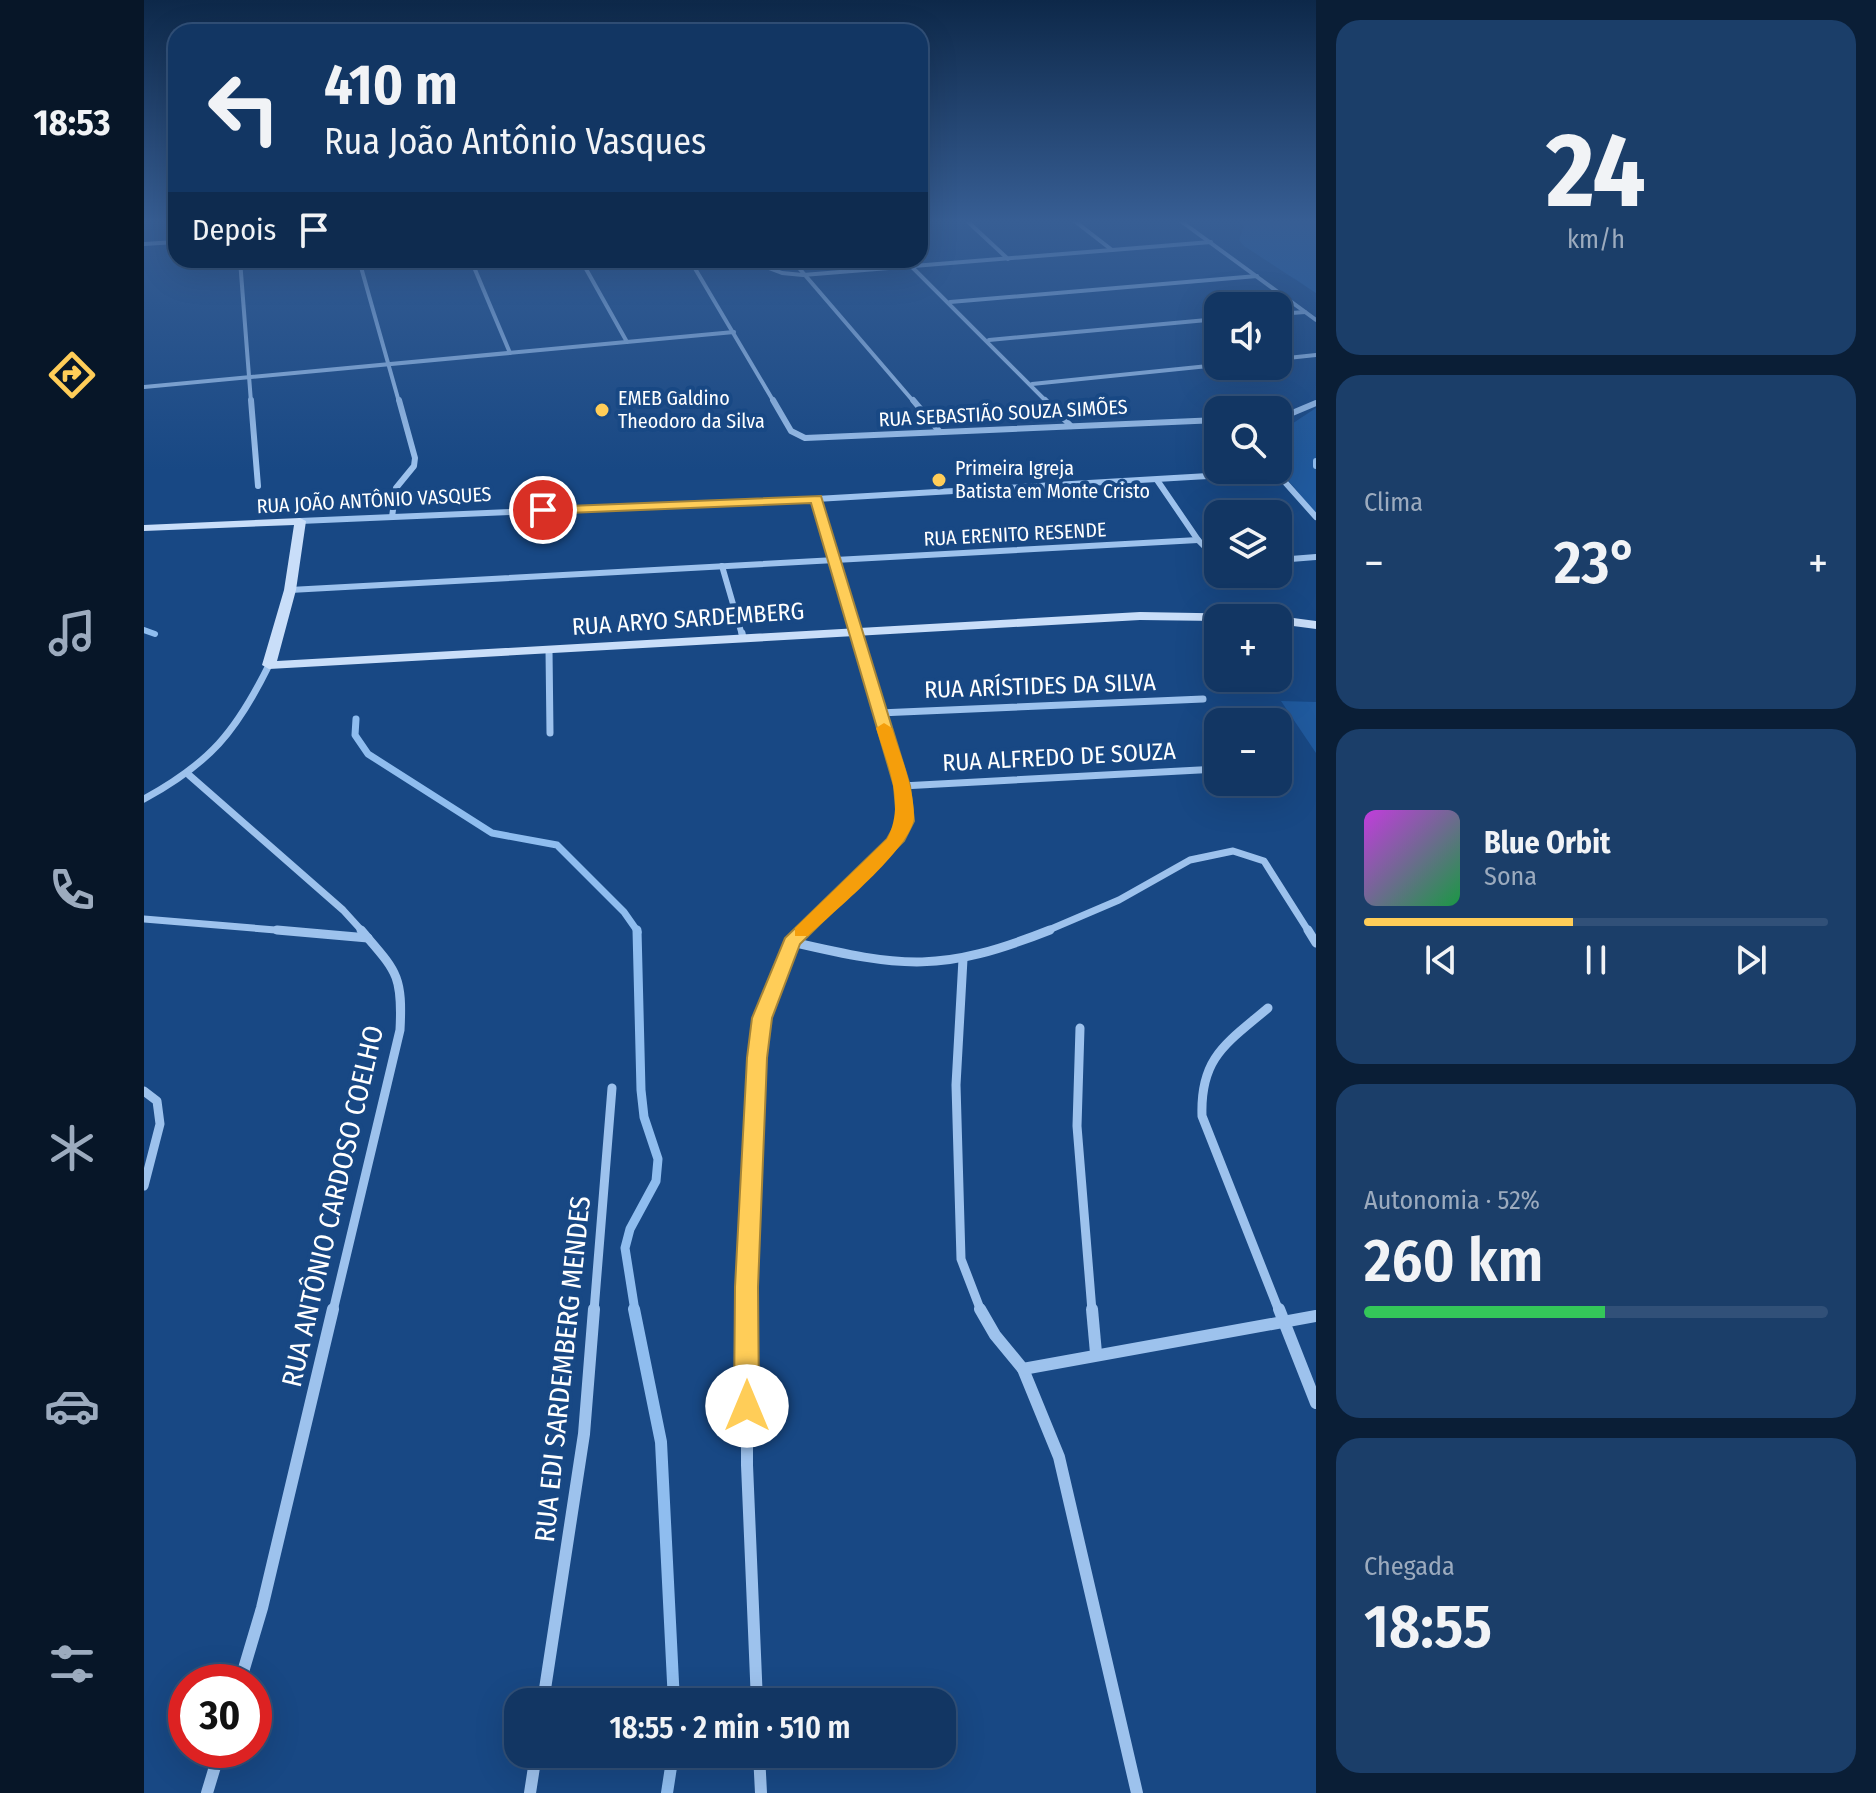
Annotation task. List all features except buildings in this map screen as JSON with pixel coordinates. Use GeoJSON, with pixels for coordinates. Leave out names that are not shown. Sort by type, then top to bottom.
{"type":"FeatureCollection","features":[{"type":"Feature","properties":{"kind":"street"},"geometry":{"type":"LineString","coordinates":[[244,303],[258,486]]}},
{"type":"Feature","properties":{"kind":"street"},"geometry":{"type":"LineString","coordinates":[[372,303],[415,458],[414,466],[396,488],[392,517]]}},
{"type":"Feature","properties":{"kind":"street"},"geometry":{"type":"LineString","coordinates":[[489,303],[510,353]]}},
{"type":"Feature","properties":{"kind":"street"},"geometry":{"type":"LineString","coordinates":[[605,303],[627,342]]}},
{"type":"Feature","properties":{"kind":"street"},"geometry":{"type":"LineString","coordinates":[[144,387],[734,332],[716,303]]}},
{"type":"Feature","properties":{"kind":"street"},"geometry":{"type":"LineString","coordinates":[[827,303],[939,431]]}},
{"type":"Feature","properties":{"kind":"street"},"geometry":{"type":"LineString","coordinates":[[951,303],[1071,426]]}},
{"type":"Feature","properties":{"kind":"street"},"geometry":{"type":"LineString","coordinates":[[1293,303],[1316,320]]}},
{"type":"Feature","properties":{"kind":"street"},"geometry":{"type":"LineString","coordinates":[[1292,313],[1305,312]]}},
{"type":"Feature","properties":{"kind":"street"},"geometry":{"type":"LineString","coordinates":[[989,340],[1204,320]]}},
{"type":"Feature","properties":{"kind":"street","name":"RUA SEBASTIÃO SOUZA SIMÕES"},"geometry":{"type":"LineString","coordinates":[[734,332],[791,431],[818,439],[1204,421]]}},
{"type":"Feature","properties":{"kind":"street"},"geometry":{"type":"LineString","coordinates":[[1292,358],[1316,355]]}},
{"type":"Feature","properties":{"kind":"street"},"geometry":{"type":"LineString","coordinates":[[1032,384],[1204,366]]}},
{"type":"Feature","properties":{"kind":"street"},"geometry":{"type":"LineString","coordinates":[[1292,413],[1316,403]]}},
{"type":"Feature","properties":{"kind":"street","name":"RUA JOÃO ANTÔNIO VASQUES"},"geometry":{"type":"LineString","coordinates":[[144,528],[816,499],[1204,476]]}},
{"type":"Feature","properties":{"kind":"street"},"geometry":{"type":"LineString","coordinates":[[1157,480],[1204,546]]}},
{"type":"Feature","properties":{"kind":"street"},"geometry":{"type":"LineString","coordinates":[[1287,484],[1316,517]]}},
{"type":"Feature","properties":{"kind":"street"},"geometry":{"type":"LineString","coordinates":[[756,1688],[747,1451],[747,1287],[762,1018],[792,942],[895,841],[906,821],[902,786],[816,499]]}},
{"type":"Feature","properties":{"kind":"street"},"geometry":{"type":"LineString","coordinates":[[144,799],[189,775],[214,756],[228,740],[269,665],[290,590],[300,521]]}},
{"type":"Feature","properties":{"kind":"street","name":"RUA ERENITO RESENDE"},"geometry":{"type":"LineString","coordinates":[[290,590],[1198,540]]}},
{"type":"Feature","properties":{"kind":"street"},"geometry":{"type":"LineString","coordinates":[[1292,559],[1316,557]]}},
{"type":"Feature","properties":{"kind":"street"},"geometry":{"type":"LineString","coordinates":[[722,566],[743,638]]}},
{"type":"Feature","properties":{"kind":"street","name":"RUA ARYO SARDEMBERG"},"geometry":{"type":"LineString","coordinates":[[269,665],[1140,616],[1204,617]]}},
{"type":"Feature","properties":{"kind":"street"},"geometry":{"type":"LineString","coordinates":[[1292,622],[1316,625]]}},
{"type":"Feature","properties":{"kind":"street"},"geometry":{"type":"LineString","coordinates":[[549,650],[550,733]]}},
{"type":"Feature","properties":{"kind":"street","name":"RUA ARÍSTIDES DA SILVA"},"geometry":{"type":"LineString","coordinates":[[879,713],[1203,699]]}},
{"type":"Feature","properties":{"kind":"street","name":"RUA ALFREDO DE SOUZA"},"geometry":{"type":"LineString","coordinates":[[902,786],[1204,770]]}},
{"type":"Feature","properties":{"kind":"street","name":"RUA ANTÔNIO CARDOSO COELHO"},"geometry":{"type":"LineString","coordinates":[[189,775],[343,910],[396,970],[402,996],[400,1030],[262,1608],[245,1664]]}},
{"type":"Feature","properties":{"kind":"street"},"geometry":{"type":"LineString","coordinates":[[792,942],[907,964],[938,964],[963,959],[1116,901],[1200,856],[1228,850],[1250,852],[1264,861],[1316,943]]}},
{"type":"Feature","properties":{"kind":"street"},"geometry":{"type":"LineString","coordinates":[[144,919],[368,938]]}},
{"type":"Feature","properties":{"kind":"street"},"geometry":{"type":"LineString","coordinates":[[963,959],[956,1085],[961,1259],[977,1304],[995,1335],[1023,1369],[1059,1457],[1137,1793]]}},
{"type":"Feature","properties":{"kind":"street"},"geometry":{"type":"LineString","coordinates":[[1268,1008],[1205,1067],[1199,1087],[1202,1116],[1316,1403]]}},
{"type":"Feature","properties":{"kind":"street"},"geometry":{"type":"LineString","coordinates":[[1080,1028],[1077,1126],[1096,1353]]}},
{"type":"Feature","properties":{"kind":"street","name":"RUA EDI SARDEMBERG MENDES"},"geometry":{"type":"LineString","coordinates":[[545,1688],[584,1434],[612,1088]]}},
{"type":"Feature","properties":{"kind":"street"},"geometry":{"type":"LineString","coordinates":[[144,1091],[157,1101],[160,1124],[144,1186]]}},
{"type":"Feature","properties":{"kind":"street"},"geometry":{"type":"LineString","coordinates":[[1023,1369],[1282,1319],[1316,1316]]}},
{"type":"Feature","properties":{"kind":"street"},"geometry":{"type":"LineString","coordinates":[[207,1793],[215,1768]]}},
{"type":"Feature","properties":{"kind":"street"},"geometry":{"type":"LineString","coordinates":[[530,1793],[534,1768]]}},
{"type":"Feature","properties":{"kind":"street"},"geometry":{"type":"LineString","coordinates":[[760,1768],[761,1793]]}},
{"type":"Feature","properties":{"kind":"shaded area"},"geometry":{"type":"Polygon","coordinates":[[[1316,408],[1316,514],[1291,484],[1292,424],[1316,408]]]}},
{"type":"Feature","properties":{"kind":"shaded area"},"geometry":{"type":"Polygon","coordinates":[[[1281,701],[1316,702],[1316,753],[1292,717],[1292,708],[1286,708],[1281,701]]]}},
{"type":"Feature","properties":{"kind":"waterway"},"geometry":{"type":"LineString","coordinates":[[1316,461],[1316,466]]}},
{"type":"Feature","properties":{"kind":"waterway"},"geometry":{"type":"LineString","coordinates":[[144,630],[155,634]]}},
{"type":"Feature","properties":{"kind":"waterway"},"geometry":{"type":"LineString","coordinates":[[356,719],[355,735],[368,754],[492,833],[557,845],[624,912],[637,931]]}},
{"type":"Feature","properties":{"kind":"waterway"},"geometry":{"type":"LineString","coordinates":[[635,1311],[625,1248],[630,1229],[656,1181],[658,1159],[644,1117],[641,1090],[637,931]]}},
{"type":"Feature","properties":{"kind":"waterway"},"geometry":{"type":"LineString","coordinates":[[634,1309],[661,1442],[673,1688]]}},
{"type":"Feature","properties":{"kind":"waterway"},"geometry":{"type":"LineString","coordinates":[[667,1793],[671,1768]]}},
{"type":"Feature","properties":{"kind":"slow traffic"},"geometry":{"type":"LineString","coordinates":[[802,932],[895,841],[906,821],[902,786],[884,728]]}},
{"type":"Feature","properties":{"kind":"place","name":"EMEB Galdino Theodoro da Silva"},"geometry":{"type":"Point","coordinates":[602,410]}},
{"type":"Feature","properties":{"kind":"place","name":"Primeira Igreja Batista em Monte Cristo"},"geometry":{"type":"Point","coordinates":[939,480]}},
{"type":"Feature","properties":{"kind":"route"},"geometry":{"type":"LineString","coordinates":[[543,510],[816,499],[902,786],[906,821],[895,841],[792,942],[774,979],[762,1018],[757,1058],[747,1287],[747,1406]]}}]}
